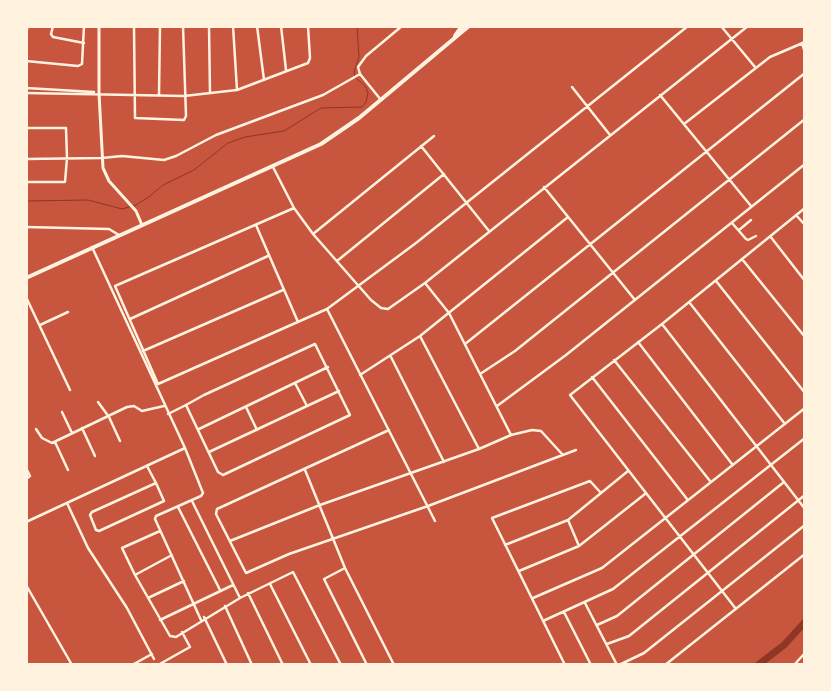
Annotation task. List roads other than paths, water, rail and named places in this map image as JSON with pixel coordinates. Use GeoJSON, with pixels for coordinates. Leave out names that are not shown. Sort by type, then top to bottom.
{"type":"FeatureCollection","features":[{"type":"Feature","properties":{"kind":"highway"},"geometry":{"type":"LineString","coordinates":[[455,36],[462,26]]}},
{"type":"Feature","properties":{"kind":"highway"},"geometry":{"type":"LineString","coordinates":[[26,278],[312,149],[339,133],[469,26]]}},
{"type":"Feature","properties":{"kind":"street"},"geometry":{"type":"LineString","coordinates":[[26,32],[28,26]]}},
{"type":"Feature","properties":{"kind":"street"},"geometry":{"type":"LineString","coordinates":[[53,26],[51,34],[53,37],[84,44]]}},
{"type":"Feature","properties":{"kind":"street"},"geometry":{"type":"LineString","coordinates":[[26,61],[78,66],[84,60],[84,26]]}},
{"type":"Feature","properties":{"kind":"street"},"geometry":{"type":"LineString","coordinates":[[99,26],[97,93],[102,158],[109,181],[136,211],[142,226]]}},
{"type":"Feature","properties":{"kind":"street"},"geometry":{"type":"LineString","coordinates":[[134,26],[134,116],[136,119],[184,120],[186,116],[183,26]]}},
{"type":"Feature","properties":{"kind":"street"},"geometry":{"type":"LineString","coordinates":[[159,95],[160,26]]}},
{"type":"Feature","properties":{"kind":"street"},"geometry":{"type":"LineString","coordinates":[[209,26],[210,93]]}},
{"type":"Feature","properties":{"kind":"street"},"geometry":{"type":"LineString","coordinates":[[233,26],[237,90]]}},
{"type":"Feature","properties":{"kind":"street"},"geometry":{"type":"LineString","coordinates":[[257,26],[264,80]]}},
{"type":"Feature","properties":{"kind":"street"},"geometry":{"type":"LineString","coordinates":[[281,26],[286,70]]}},
{"type":"Feature","properties":{"kind":"street"},"geometry":{"type":"LineString","coordinates":[[26,93],[184,96],[237,90],[309,60],[308,26]]}},
{"type":"Feature","properties":{"kind":"street"},"geometry":{"type":"LineString","coordinates":[[381,100],[359,75],[358,69],[360,62],[402,26]]}},
{"type":"Feature","properties":{"kind":"street"},"geometry":{"type":"LineString","coordinates":[[294,208],[115,286],[158,384],[327,309],[360,286],[688,26]]}},
{"type":"Feature","properties":{"kind":"street"},"geometry":{"type":"LineString","coordinates":[[721,26],[754,67]]}},
{"type":"Feature","properties":{"kind":"street"},"geometry":{"type":"LineString","coordinates":[[273,167],[294,208],[313,234],[380,308],[388,309],[396,306],[748,26]]}},
{"type":"Feature","properties":{"kind":"street"},"geometry":{"type":"LineString","coordinates":[[684,124],[754,67],[778,52],[804,42],[805,53]]}},
{"type":"Feature","properties":{"kind":"street"},"geometry":{"type":"LineString","coordinates":[[465,344],[805,73]]}},
{"type":"Feature","properties":{"kind":"street"},"geometry":{"type":"LineString","coordinates":[[26,159],[122,156],[164,160],[176,156],[216,135],[305,102],[342,86],[359,75]]}},
{"type":"Feature","properties":{"kind":"street"},"geometry":{"type":"LineString","coordinates":[[572,87],[610,136]]}},
{"type":"Feature","properties":{"kind":"street"},"geometry":{"type":"LineString","coordinates":[[26,88],[87,90],[97,93]]}},
{"type":"Feature","properties":{"kind":"street"},"geometry":{"type":"LineString","coordinates":[[660,95],[751,207]]}},
{"type":"Feature","properties":{"kind":"street"},"geometry":{"type":"LineString","coordinates":[[480,374],[515,351],[805,119]]}},
{"type":"Feature","properties":{"kind":"street"},"geometry":{"type":"LineString","coordinates":[[26,128],[66,128],[67,158],[65,182],[26,182]]}},
{"type":"Feature","properties":{"kind":"street"},"geometry":{"type":"LineString","coordinates":[[313,234],[434,136]]}},
{"type":"Feature","properties":{"kind":"street"},"geometry":{"type":"LineString","coordinates":[[421,146],[489,231]]}},
{"type":"Feature","properties":{"kind":"street"},"geometry":{"type":"LineString","coordinates":[[497,406],[566,355],[805,164]]}},
{"type":"Feature","properties":{"kind":"street"},"geometry":{"type":"LineString","coordinates":[[337,262],[444,174]]}},
{"type":"Feature","properties":{"kind":"street"},"geometry":{"type":"LineString","coordinates":[[544,187],[635,300]]}},
{"type":"Feature","properties":{"kind":"street"},"geometry":{"type":"LineString","coordinates":[[736,609],[645,494],[570,395],[570,392],[662,324],[805,208]]}},
{"type":"Feature","properties":{"kind":"street"},"geometry":{"type":"LineString","coordinates":[[796,215],[805,225]]}},
{"type":"Feature","properties":{"kind":"street"},"geometry":{"type":"LineString","coordinates":[[360,375],[391,357],[420,336],[568,217]]}},
{"type":"Feature","properties":{"kind":"street"},"geometry":{"type":"LineString","coordinates":[[738,230],[751,220]]}},
{"type":"Feature","properties":{"kind":"street"},"geometry":{"type":"LineString","coordinates":[[732,223],[748,240],[756,236]]}},
{"type":"Feature","properties":{"kind":"street"},"geometry":{"type":"LineString","coordinates":[[256,225],[298,322]]}},
{"type":"Feature","properties":{"kind":"street"},"geometry":{"type":"LineString","coordinates":[[26,226],[109,229],[119,235]]}},
{"type":"Feature","properties":{"kind":"street"},"geometry":{"type":"LineString","coordinates":[[770,236],[805,281]]}},
{"type":"Feature","properties":{"kind":"street"},"geometry":{"type":"LineString","coordinates":[[92,248],[185,448],[203,494],[192,501],[156,516],[155,519],[194,604],[227,665]]}},
{"type":"Feature","properties":{"kind":"street"},"geometry":{"type":"LineString","coordinates":[[130,319],[268,256]]}},
{"type":"Feature","properties":{"kind":"street"},"geometry":{"type":"LineString","coordinates":[[742,259],[805,337]]}},
{"type":"Feature","properties":{"kind":"street"},"geometry":{"type":"LineString","coordinates":[[716,281],[805,393]]}},
{"type":"Feature","properties":{"kind":"street"},"geometry":{"type":"LineString","coordinates":[[425,283],[449,313],[511,435]]}},
{"type":"Feature","properties":{"kind":"street"},"geometry":{"type":"LineString","coordinates":[[143,351],[283,290]]}},
{"type":"Feature","properties":{"kind":"street"},"geometry":{"type":"LineString","coordinates":[[26,297],[70,390]]}},
{"type":"Feature","properties":{"kind":"street"},"geometry":{"type":"LineString","coordinates":[[689,302],[785,424]]}},
{"type":"Feature","properties":{"kind":"street"},"geometry":{"type":"LineString","coordinates":[[327,309],[435,521]]}},
{"type":"Feature","properties":{"kind":"street"},"geometry":{"type":"LineString","coordinates":[[40,326],[68,312]]}},
{"type":"Feature","properties":{"kind":"street"},"geometry":{"type":"LineString","coordinates":[[662,324],[805,509]]}},
{"type":"Feature","properties":{"kind":"street"},"geometry":{"type":"LineString","coordinates":[[420,336],[479,449]]}},
{"type":"Feature","properties":{"kind":"street"},"geometry":{"type":"LineString","coordinates":[[638,342],[732,464]]}},
{"type":"Feature","properties":{"kind":"street"},"geometry":{"type":"LineString","coordinates":[[168,414],[186,405],[317,345],[349,416],[220,475],[186,405]]}},
{"type":"Feature","properties":{"kind":"street"},"geometry":{"type":"LineString","coordinates":[[391,357],[444,462]]}},
{"type":"Feature","properties":{"kind":"street"},"geometry":{"type":"LineString","coordinates":[[614,360],[710,481]]}},
{"type":"Feature","properties":{"kind":"street"},"geometry":{"type":"LineString","coordinates":[[199,429],[328,367]]}},
{"type":"Feature","properties":{"kind":"street"},"geometry":{"type":"LineString","coordinates":[[592,377],[687,499]]}},
{"type":"Feature","properties":{"kind":"street"},"geometry":{"type":"LineString","coordinates":[[295,383],[306,406]]}},
{"type":"Feature","properties":{"kind":"street"},"geometry":{"type":"LineString","coordinates":[[209,452],[339,391]]}},
{"type":"Feature","properties":{"kind":"street"},"geometry":{"type":"LineString","coordinates":[[98,402],[109,416],[120,442]]}},
{"type":"Feature","properties":{"kind":"street"},"geometry":{"type":"LineString","coordinates":[[36,429],[45,440],[55,442],[132,406],[142,411],[164,406]]}},
{"type":"Feature","properties":{"kind":"street"},"geometry":{"type":"LineString","coordinates":[[246,406],[257,430]]}},
{"type":"Feature","properties":{"kind":"street"},"geometry":{"type":"LineString","coordinates":[[533,598],[602,568],[687,499],[805,408]]}},
{"type":"Feature","properties":{"kind":"street"},"geometry":{"type":"LineString","coordinates":[[62,412],[72,433]]}},
{"type":"Feature","properties":{"kind":"street"},"geometry":{"type":"LineString","coordinates":[[82,428],[95,456]]}},
{"type":"Feature","properties":{"kind":"street"},"geometry":{"type":"LineString","coordinates":[[389,430],[306,470],[217,509],[216,514],[246,573],[289,554],[428,506],[576,450]]}},
{"type":"Feature","properties":{"kind":"street"},"geometry":{"type":"LineString","coordinates":[[230,541],[320,505],[444,462],[511,435],[532,430],[541,431],[562,454]]}},
{"type":"Feature","properties":{"kind":"street"},"geometry":{"type":"LineString","coordinates":[[543,621],[613,589],[805,438]]}},
{"type":"Feature","properties":{"kind":"street"},"geometry":{"type":"LineString","coordinates":[[55,442],[68,470]]}},
{"type":"Feature","properties":{"kind":"street"},"geometry":{"type":"LineString","coordinates":[[26,522],[185,448]]}},
{"type":"Feature","properties":{"kind":"street"},"geometry":{"type":"LineString","coordinates":[[147,466],[156,483],[163,502],[99,531],[96,530],[90,515],[92,512],[156,483]]}},
{"type":"Feature","properties":{"kind":"street"},"geometry":{"type":"LineString","coordinates":[[26,468],[30,476],[26,479]]}},
{"type":"Feature","properties":{"kind":"street"},"geometry":{"type":"LineString","coordinates":[[306,470],[345,568],[394,665]]}},
{"type":"Feature","properties":{"kind":"street"},"geometry":{"type":"LineString","coordinates":[[505,545],[568,520],[628,471]]}},
{"type":"Feature","properties":{"kind":"street"},"geometry":{"type":"LineString","coordinates":[[565,665],[493,517],[590,481],[601,493]]}},
{"type":"Feature","properties":{"kind":"street"},"geometry":{"type":"LineString","coordinates":[[597,625],[618,616],[695,556],[784,482]]}},
{"type":"Feature","properties":{"kind":"street"},"geometry":{"type":"LineString","coordinates":[[518,571],[579,546],[645,494]]}},
{"type":"Feature","properties":{"kind":"street"},"geometry":{"type":"LineString","coordinates":[[607,644],[629,636],[805,495]]}},
{"type":"Feature","properties":{"kind":"street"},"geometry":{"type":"LineString","coordinates":[[192,501],[240,598]]}},
{"type":"Feature","properties":{"kind":"street"},"geometry":{"type":"LineString","coordinates":[[67,503],[88,548],[127,608],[154,659]]}},
{"type":"Feature","properties":{"kind":"street"},"geometry":{"type":"LineString","coordinates":[[178,507],[220,590]]}},
{"type":"Feature","properties":{"kind":"street"},"geometry":{"type":"LineString","coordinates":[[568,520],[579,546]]}},
{"type":"Feature","properties":{"kind":"street"},"geometry":{"type":"LineString","coordinates":[[585,603],[618,665],[644,653],[805,525]]}},
{"type":"Feature","properties":{"kind":"street"},"geometry":{"type":"LineString","coordinates":[[160,531],[122,548],[134,575],[170,636],[174,638],[203,618],[294,572],[340,665]]}},
{"type":"Feature","properties":{"kind":"street"},"geometry":{"type":"LineString","coordinates":[[665,665],[805,554]]}},
{"type":"Feature","properties":{"kind":"street"},"geometry":{"type":"LineString","coordinates":[[134,575],[172,555]]}},
{"type":"Feature","properties":{"kind":"street"},"geometry":{"type":"LineString","coordinates":[[345,568],[324,579],[367,665]]}},
{"type":"Feature","properties":{"kind":"street"},"geometry":{"type":"LineString","coordinates":[[148,598],[184,580]]}},
{"type":"Feature","properties":{"kind":"street"},"geometry":{"type":"LineString","coordinates":[[160,620],[234,584]]}},
{"type":"Feature","properties":{"kind":"street"},"geometry":{"type":"LineString","coordinates":[[270,584],[311,665]]}},
{"type":"Feature","properties":{"kind":"street"},"geometry":{"type":"LineString","coordinates":[[26,585],[72,665]]}},
{"type":"Feature","properties":{"kind":"street"},"geometry":{"type":"LineString","coordinates":[[248,594],[282,665]]}},
{"type":"Feature","properties":{"kind":"street"},"geometry":{"type":"LineString","coordinates":[[225,606],[252,665]]}},
{"type":"Feature","properties":{"kind":"street"},"geometry":{"type":"LineString","coordinates":[[564,612],[591,665]]}},
{"type":"Feature","properties":{"kind":"street"},"geometry":{"type":"LineString","coordinates":[[160,664],[190,647],[182,632]]}},
{"type":"Feature","properties":{"kind":"street"},"geometry":{"type":"LineString","coordinates":[[794,665],[805,653]]}},
{"type":"Feature","properties":{"kind":"street"},"geometry":{"type":"LineString","coordinates":[[132,665],[152,654]]}},
{"type":"Feature","properties":{"kind":"street"},"geometry":{"type":"LineString","coordinates":[[797,661],[800,665]]}},
{"type":"Feature","properties":{"kind":"waterway"},"geometry":{"type":"LineString","coordinates":[[26,201],[88,200],[122,209],[136,205],[163,185],[194,170],[228,143],[245,137],[284,131],[321,108],[362,107],[366,102],[368,93],[366,87],[355,77],[354,72],[359,57],[357,26]]}},
{"type":"Feature","properties":{"kind":"waterway"},"geometry":{"type":"LineString","coordinates":[[758,665],[784,645],[805,622]]}}]}
